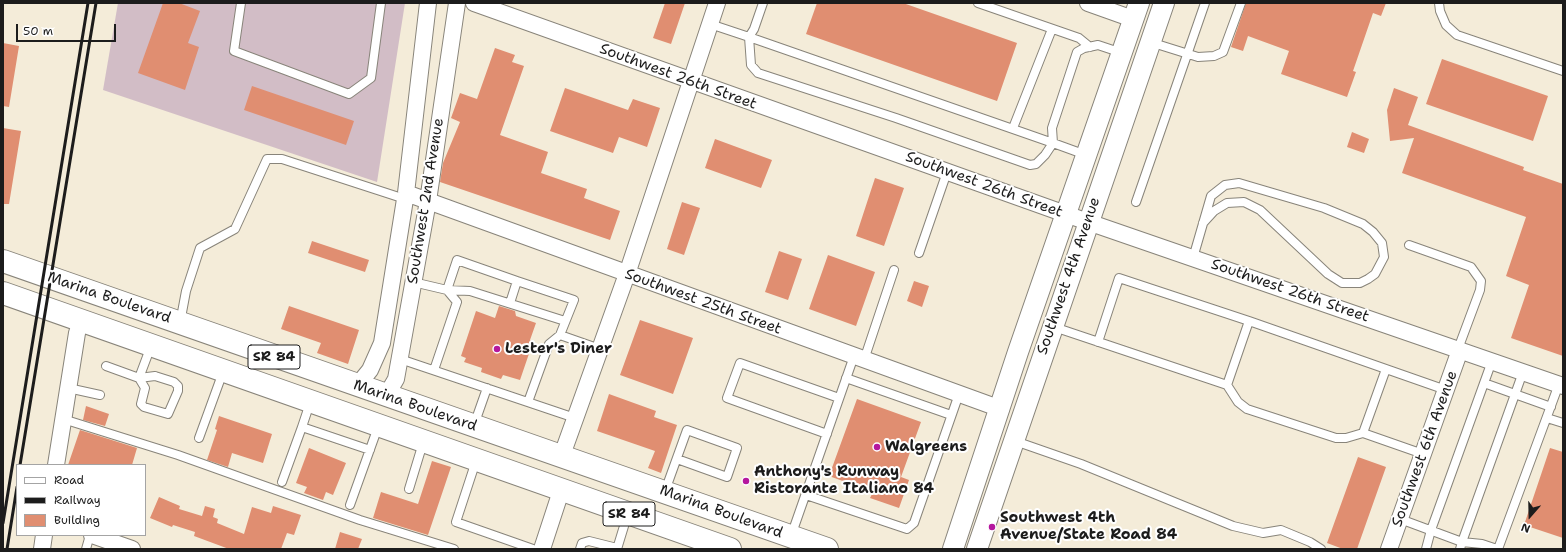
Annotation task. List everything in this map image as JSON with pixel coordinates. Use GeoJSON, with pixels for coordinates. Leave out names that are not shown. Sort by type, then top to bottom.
{"type":"FeatureCollection","features":[{"type":"Feature","properties":{"kind":"main road","name":"Marina Boulevard"},"geometry":{"type":"LineString","coordinates":[[3,261],[357,386],[562,455],[827,549]]}},
{"type":"Feature","properties":{"kind":"main road","name":"Marina Boulevard"},"geometry":{"type":"LineString","coordinates":[[3,293],[729,549]]}},
{"type":"Feature","properties":{"kind":"main road"},"geometry":{"type":"LineString","coordinates":[[80,320],[98,305],[117,301]]}},
{"type":"Feature","properties":{"kind":"main road"},"geometry":{"type":"LineString","coordinates":[[310,402],[339,406],[362,405],[386,396]]}},
{"type":"Feature","properties":{"kind":"main road"},"geometry":{"type":"LineString","coordinates":[[527,478],[547,470],[562,455]]}},
{"type":"Feature","properties":{"kind":"main road"},"geometry":{"type":"LineString","coordinates":[[561,490],[567,482],[575,476],[595,467]]}},
{"type":"Feature","properties":{"kind":"street","name":"Southwest 2nd Avenue"},"geometry":{"type":"LineString","coordinates":[[357,386],[370,370],[382,343],[406,196],[428,3]]}},
{"type":"Feature","properties":{"kind":"street","name":"Southwest 2nd Avenue"},"geometry":{"type":"LineString","coordinates":[[386,396],[396,381],[400,359],[428,201],[457,3]]}},
{"type":"Feature","properties":{"kind":"street","name":"Southwest 26th Street"},"geometry":{"type":"LineString","coordinates":[[474,3],[691,82],[1088,222],[1561,385]]}},
{"type":"Feature","properties":{"kind":"street"},"geometry":{"type":"LineString","coordinates":[[562,455],[627,274],[718,3]]}},
{"type":"Feature","properties":{"kind":"street"},"geometry":{"type":"LineString","coordinates":[[1088,3],[1136,11]]}},
{"type":"Feature","properties":{"kind":"street","name":"Southwest 4th Avenue"},"geometry":{"type":"LineString","coordinates":[[977,549],[1164,3]]}},
{"type":"Feature","properties":{"kind":"street","name":"Southwest 4th Avenue"},"geometry":{"type":"LineString","coordinates":[[953,549],[1001,409],[1018,352],[1136,11]]}},
{"type":"Feature","properties":{"kind":"street","name":"Southwest 25th Street"},"geometry":{"type":"LineString","coordinates":[[406,196],[428,201],[1001,409]]}},
{"type":"Feature","properties":{"kind":"street"},"geometry":{"type":"LineString","coordinates":[[56,464],[80,320]]}},
{"type":"Feature","properties":{"kind":"street","name":"Southwest 6th Avenue"},"geometry":{"type":"LineString","coordinates":[[1389,549],[1459,350]]}},
{"type":"Feature","properties":{"kind":"street"},"geometry":{"type":"LineString","coordinates":[[542,549],[561,490]]}},
{"type":"Feature","properties":{"kind":"street"},"geometry":{"type":"LineString","coordinates":[[42,549],[44,536]]}},
{"type":"Feature","properties":{"kind":"street"},"geometry":{"type":"LineString","coordinates":[[94,536],[132,549]]}},
{"type":"Feature","properties":{"kind":"lane"},"geometry":{"type":"LineString","coordinates":[[241,3],[234,51],[349,94],[371,78],[381,3]]}},
{"type":"Feature","properties":{"kind":"lane"},"geometry":{"type":"LineString","coordinates":[[763,3],[754,29],[749,36],[751,65],[758,73],[1030,165],[1036,164],[1045,155],[1053,143],[1052,128],[1077,52],[1098,45],[1122,53]]}},
{"type":"Feature","properties":{"kind":"lane"},"geometry":{"type":"LineString","coordinates":[[978,3],[1078,38],[1090,47]]}},
{"type":"Feature","properties":{"kind":"lane"},"geometry":{"type":"LineString","coordinates":[[1136,202],[1205,3]]}},
{"type":"Feature","properties":{"kind":"lane"},"geometry":{"type":"LineString","coordinates":[[1150,42],[1198,57],[1214,56],[1223,52],[1241,3]]}},
{"type":"Feature","properties":{"kind":"lane"},"geometry":{"type":"LineString","coordinates":[[1439,3],[1440,11],[1446,25],[1457,35],[1563,71]]}},
{"type":"Feature","properties":{"kind":"lane"},"geometry":{"type":"LineString","coordinates":[[710,24],[749,36],[1086,155]]}},
{"type":"Feature","properties":{"kind":"lane"},"geometry":{"type":"LineString","coordinates":[[1012,128],[1052,29]]}},
{"type":"Feature","properties":{"kind":"lane"},"geometry":{"type":"LineString","coordinates":[[180,324],[186,291],[200,248],[235,229],[268,159],[282,158],[406,196]]}},
{"type":"Feature","properties":{"kind":"lane"},"geometry":{"type":"LineString","coordinates":[[918,253],[947,172]]}},
{"type":"Feature","properties":{"kind":"lane"},"geometry":{"type":"LineString","coordinates":[[1193,258],[1211,196],[1225,185],[1240,184],[1324,208],[1363,224],[1373,232],[1382,243],[1384,257],[1376,274],[1368,279],[1360,282],[1342,283],[1313,262],[1260,210],[1244,202],[1227,203],[1214,211],[1204,223]]}},
{"type":"Feature","properties":{"kind":"lane"},"geometry":{"type":"LineString","coordinates":[[1409,246],[1471,268],[1481,281],[1480,290],[1459,350]]}},
{"type":"Feature","properties":{"kind":"lane"},"geometry":{"type":"LineString","coordinates":[[447,290],[457,260],[574,300],[560,335],[549,344],[528,402]]}},
{"type":"Feature","properties":{"kind":"lane"},"geometry":{"type":"LineString","coordinates":[[791,536],[846,378],[859,358],[894,270]]}},
{"type":"Feature","properties":{"kind":"lane"},"geometry":{"type":"LineString","coordinates":[[1098,342],[1119,278],[1249,320],[1446,390]]}},
{"type":"Feature","properties":{"kind":"lane"},"geometry":{"type":"LineString","coordinates":[[510,303],[517,281]]}},
{"type":"Feature","properties":{"kind":"lane"},"geometry":{"type":"LineString","coordinates":[[413,282],[447,290],[470,291],[566,321]]}},
{"type":"Feature","properties":{"kind":"lane"},"geometry":{"type":"LineString","coordinates":[[434,370],[457,302],[447,290]]}},
{"type":"Feature","properties":{"kind":"lane"},"geometry":{"type":"LineString","coordinates":[[1227,385],[1249,320]]}},
{"type":"Feature","properties":{"kind":"lane"},"geometry":{"type":"LineString","coordinates":[[1052,327],[1227,385],[1238,402],[1247,409],[1336,438],[1346,438],[1363,433],[1423,454]]}},
{"type":"Feature","properties":{"kind":"lane"},"geometry":{"type":"LineString","coordinates":[[560,335],[600,349]]}},
{"type":"Feature","properties":{"kind":"lane"},"geometry":{"type":"LineString","coordinates":[[139,378],[151,345]]}},
{"type":"Feature","properties":{"kind":"lane"},"geometry":{"type":"LineString","coordinates":[[400,359],[575,418]]}},
{"type":"Feature","properties":{"kind":"lane"},"geometry":{"type":"LineString","coordinates":[[1426,549],[1431,530],[1492,361]]}},
{"type":"Feature","properties":{"kind":"lane"},"geometry":{"type":"LineString","coordinates":[[827,434],[728,398],[730,391],[740,363],[839,398]]}},
{"type":"Feature","properties":{"kind":"lane"},"geometry":{"type":"LineString","coordinates":[[106,366],[139,378],[156,376],[174,382],[178,386],[178,391],[168,414],[141,404],[145,388],[139,378]]}},
{"type":"Feature","properties":{"kind":"lane"},"geometry":{"type":"LineString","coordinates":[[1363,433],[1386,368]]}},
{"type":"Feature","properties":{"kind":"lane"},"geometry":{"type":"LineString","coordinates":[[199,438],[223,371]]}},
{"type":"Feature","properties":{"kind":"lane"},"geometry":{"type":"LineString","coordinates":[[1461,546],[1523,372]]}},
{"type":"Feature","properties":{"kind":"lane"},"geometry":{"type":"LineString","coordinates":[[846,378],[951,415]]}},
{"type":"Feature","properties":{"kind":"lane"},"geometry":{"type":"LineString","coordinates":[[1484,383],[1551,407]]}},
{"type":"Feature","properties":{"kind":"lane"},"geometry":{"type":"LineString","coordinates":[[1400,519],[1431,530],[1461,546],[1482,544],[1498,549],[1551,407],[1561,385]]}},
{"type":"Feature","properties":{"kind":"lane"},"geometry":{"type":"LineString","coordinates":[[68,388],[100,395]]}},
{"type":"Feature","properties":{"kind":"lane"},"geometry":{"type":"LineString","coordinates":[[474,426],[487,388]]}},
{"type":"Feature","properties":{"kind":"lane"},"geometry":{"type":"LineString","coordinates":[[806,495],[907,529],[914,523],[959,394]]}},
{"type":"Feature","properties":{"kind":"lane"},"geometry":{"type":"LineString","coordinates":[[282,482],[310,402]]}},
{"type":"Feature","properties":{"kind":"lane"},"geometry":{"type":"LineString","coordinates":[[1547,418],[1563,423]]}},
{"type":"Feature","properties":{"kind":"lane"},"geometry":{"type":"LineString","coordinates":[[63,419],[178,455],[360,520],[454,549]]}},
{"type":"Feature","properties":{"kind":"lane"},"geometry":{"type":"LineString","coordinates":[[302,426],[370,450]]}},
{"type":"Feature","properties":{"kind":"lane"},"geometry":{"type":"LineString","coordinates":[[350,505],[378,426]]}},
{"type":"Feature","properties":{"kind":"lane"},"geometry":{"type":"LineString","coordinates":[[665,492],[687,430],[737,448],[727,478],[677,459]]}},
{"type":"Feature","properties":{"kind":"lane"},"geometry":{"type":"LineString","coordinates":[[1015,441],[1081,464],[1233,526],[1263,532],[1281,530],[1310,542],[1320,549]]}},
{"type":"Feature","properties":{"kind":"lane"},"geometry":{"type":"LineString","coordinates":[[409,489],[424,442]]}},
{"type":"Feature","properties":{"kind":"lane"},"geometry":{"type":"LineString","coordinates":[[476,461],[456,522],[533,549]]}},
{"type":"Feature","properties":{"kind":"lane"},"geometry":{"type":"LineString","coordinates":[[580,549],[582,543],[590,541],[617,549],[628,514]]}},
{"type":"Feature","properties":{"kind":"lane"},"geometry":{"type":"LineString","coordinates":[[86,549],[91,536]]}},
{"type":"Feature","properties":{"kind":"shaded area"},"geometry":{"type":"Polygon","coordinates":[[[118,3],[405,3],[377,182],[103,90],[118,3]]]}},
{"type":"Feature","properties":{"kind":"building"},"geometry":{"type":"Polygon","coordinates":[[[163,3],[179,3],[200,11],[188,43],[199,47],[185,90],[138,73],[163,3]]]}},
{"type":"Feature","properties":{"kind":"building"},"geometry":{"type":"Polygon","coordinates":[[[665,3],[685,3],[671,44],[653,38],[665,3]]]}},
{"type":"Feature","properties":{"kind":"building"},"geometry":{"type":"Polygon","coordinates":[[[817,3],[903,3],[1017,43],[997,101],[806,34],[817,3]]]}},
{"type":"Feature","properties":{"kind":"building"},"geometry":{"type":"Polygon","coordinates":[[[1246,3],[1386,3],[1381,16],[1373,13],[1353,71],[1356,72],[1347,97],[1281,74],[1289,51],[1248,36],[1243,51],[1231,47],[1246,3]]]}},
{"type":"Feature","properties":{"kind":"building"},"geometry":{"type":"Polygon","coordinates":[[[3,43],[19,46],[9,107],[3,106],[3,43]]]}},
{"type":"Feature","properties":{"kind":"building"},"geometry":{"type":"Polygon","coordinates":[[[495,48],[515,55],[512,62],[524,66],[500,135],[548,152],[541,173],[587,189],[584,198],[620,211],[610,240],[440,182],[443,163],[460,122],[451,118],[460,93],[477,99],[495,48]]]}},
{"type":"Feature","properties":{"kind":"building"},"geometry":{"type":"Polygon","coordinates":[[[1442,59],[1548,96],[1533,141],[1426,104],[1442,59]]]}},
{"type":"Feature","properties":{"kind":"building"},"geometry":{"type":"Polygon","coordinates":[[[252,86],[354,121],[346,145],[244,110],[252,86]]]}},
{"type":"Feature","properties":{"kind":"building"},"geometry":{"type":"Polygon","coordinates":[[[565,88],[628,110],[633,99],[660,108],[647,147],[619,137],[613,153],[550,131],[565,88]]]}},
{"type":"Feature","properties":{"kind":"building"},"geometry":{"type":"Polygon","coordinates":[[[1394,88],[1418,97],[1408,125],[1524,167],[1523,170],[1563,184],[1563,356],[1511,338],[1529,285],[1506,276],[1526,217],[1402,173],[1414,138],[1390,141],[1387,110],[1394,88]]]}},
{"type":"Feature","properties":{"kind":"building"},"geometry":{"type":"Polygon","coordinates":[[[3,128],[21,131],[9,204],[3,204],[3,128]]]}},
{"type":"Feature","properties":{"kind":"building"},"geometry":{"type":"Polygon","coordinates":[[[1352,132],[1369,139],[1364,153],[1347,147],[1352,132]]]}},
{"type":"Feature","properties":{"kind":"building"},"geometry":{"type":"Polygon","coordinates":[[[715,139],[772,160],[761,188],[705,168],[715,139]]]}},
{"type":"Feature","properties":{"kind":"building"},"geometry":{"type":"Polygon","coordinates":[[[875,178],[904,188],[884,246],[856,236],[875,178]]]}},
{"type":"Feature","properties":{"kind":"building"},"geometry":{"type":"Polygon","coordinates":[[[682,202],[700,208],[684,255],[667,249],[682,202]]]}},
{"type":"Feature","properties":{"kind":"building"},"geometry":{"type":"Polygon","coordinates":[[[312,241],[369,260],[365,272],[308,253],[312,241]]]}},
{"type":"Feature","properties":{"kind":"building"},"geometry":{"type":"Polygon","coordinates":[[[779,251],[802,259],[788,300],[765,292],[779,251]]]}},
{"type":"Feature","properties":{"kind":"building"},"geometry":{"type":"Polygon","coordinates":[[[828,255],[875,272],[856,326],[809,309],[828,255]]]}},
{"type":"Feature","properties":{"kind":"building"},"geometry":{"type":"Polygon","coordinates":[[[914,281],[929,286],[922,307],[907,301],[914,281]]]}},
{"type":"Feature","properties":{"kind":"building"},"geometry":{"type":"Polygon","coordinates":[[[289,306],[359,330],[348,364],[317,353],[321,343],[281,329],[289,306]]]}},
{"type":"Feature","properties":{"kind":"building","name":"Lester's Diner"},"geometry":{"type":"Polygon","coordinates":[[[499,306],[515,311],[516,316],[536,323],[530,340],[533,342],[520,380],[503,375],[501,379],[481,372],[482,368],[464,362],[466,358],[461,356],[476,311],[495,318],[499,306]]]}},
{"type":"Feature","properties":{"kind":"building"},"geometry":{"type":"Polygon","coordinates":[[[640,320],[693,338],[673,394],[620,375],[640,320]]]}},
{"type":"Feature","properties":{"kind":"building"},"geometry":{"type":"Polygon","coordinates":[[[609,394],[656,411],[654,417],[677,425],[661,473],[648,468],[655,451],[597,431],[609,394]]]}},
{"type":"Feature","properties":{"kind":"building"},"geometry":{"type":"Polygon","coordinates":[[[857,399],[921,422],[901,477],[909,480],[899,508],[870,498],[873,492],[829,476],[857,399]]]}},
{"type":"Feature","properties":{"kind":"building"},"geometry":{"type":"Polygon","coordinates":[[[86,406],[109,414],[105,426],[83,420],[86,406]]]}},
{"type":"Feature","properties":{"kind":"building"},"geometry":{"type":"Polygon","coordinates":[[[219,416],[272,434],[263,463],[232,453],[228,467],[207,460],[217,430],[215,429],[219,416]]]}},
{"type":"Feature","properties":{"kind":"building"},"geometry":{"type":"Polygon","coordinates":[[[80,430],[137,448],[132,464],[68,464],[80,430]]]}},
{"type":"Feature","properties":{"kind":"building"},"geometry":{"type":"Polygon","coordinates":[[[309,448],[346,463],[333,495],[326,492],[323,500],[304,493],[307,487],[296,483],[309,448]]]}},
{"type":"Feature","properties":{"kind":"building"},"geometry":{"type":"Polygon","coordinates":[[[1550,448],[1563,452],[1563,538],[1524,525],[1550,448]]]}},
{"type":"Feature","properties":{"kind":"building"},"geometry":{"type":"Polygon","coordinates":[[[1358,457],[1386,467],[1357,549],[1343,549],[1327,543],[1358,457]]]}},
{"type":"Feature","properties":{"kind":"building"},"geometry":{"type":"Polygon","coordinates":[[[432,461],[451,467],[428,535],[373,518],[381,492],[418,504],[432,461]]]}},
{"type":"Feature","properties":{"kind":"building"},"geometry":{"type":"Polygon","coordinates":[[[159,497],[180,506],[179,509],[202,516],[205,506],[215,509],[213,517],[218,519],[217,523],[244,534],[252,507],[271,513],[273,506],[301,515],[294,535],[287,533],[281,549],[229,549],[194,536],[195,532],[173,525],[172,527],[150,518],[159,497]]]}},
{"type":"Feature","properties":{"kind":"building"},"geometry":{"type":"Polygon","coordinates":[[[340,532],[362,539],[358,549],[335,549],[340,532]]]}},
{"type":"Feature","properties":{"kind":"railway"},"geometry":{"type":"LineString","coordinates":[[3,523],[88,3]]}},
{"type":"Feature","properties":{"kind":"railway"},"geometry":{"type":"LineString","coordinates":[[20,464],[96,3]]}},
{"type":"Feature","properties":{"kind":"railway"},"geometry":{"type":"LineString","coordinates":[[7,549],[16,493]]}},
{"type":"Feature","properties":{"kind":"place","name":"Lester's Diner"},"geometry":{"type":"Point","coordinates":[497,349]}},
{"type":"Feature","properties":{"kind":"place","name":"Walgreens"},"geometry":{"type":"Point","coordinates":[877,447]}},
{"type":"Feature","properties":{"kind":"place","name":"Anthony's Runway Ristorante Italiano 84"},"geometry":{"type":"Point","coordinates":[746,481]}},
{"type":"Feature","properties":{"kind":"place","name":"Southwest 4th Avenue/State Road 84"},"geometry":{"type":"Point","coordinates":[992,527]}}]}
